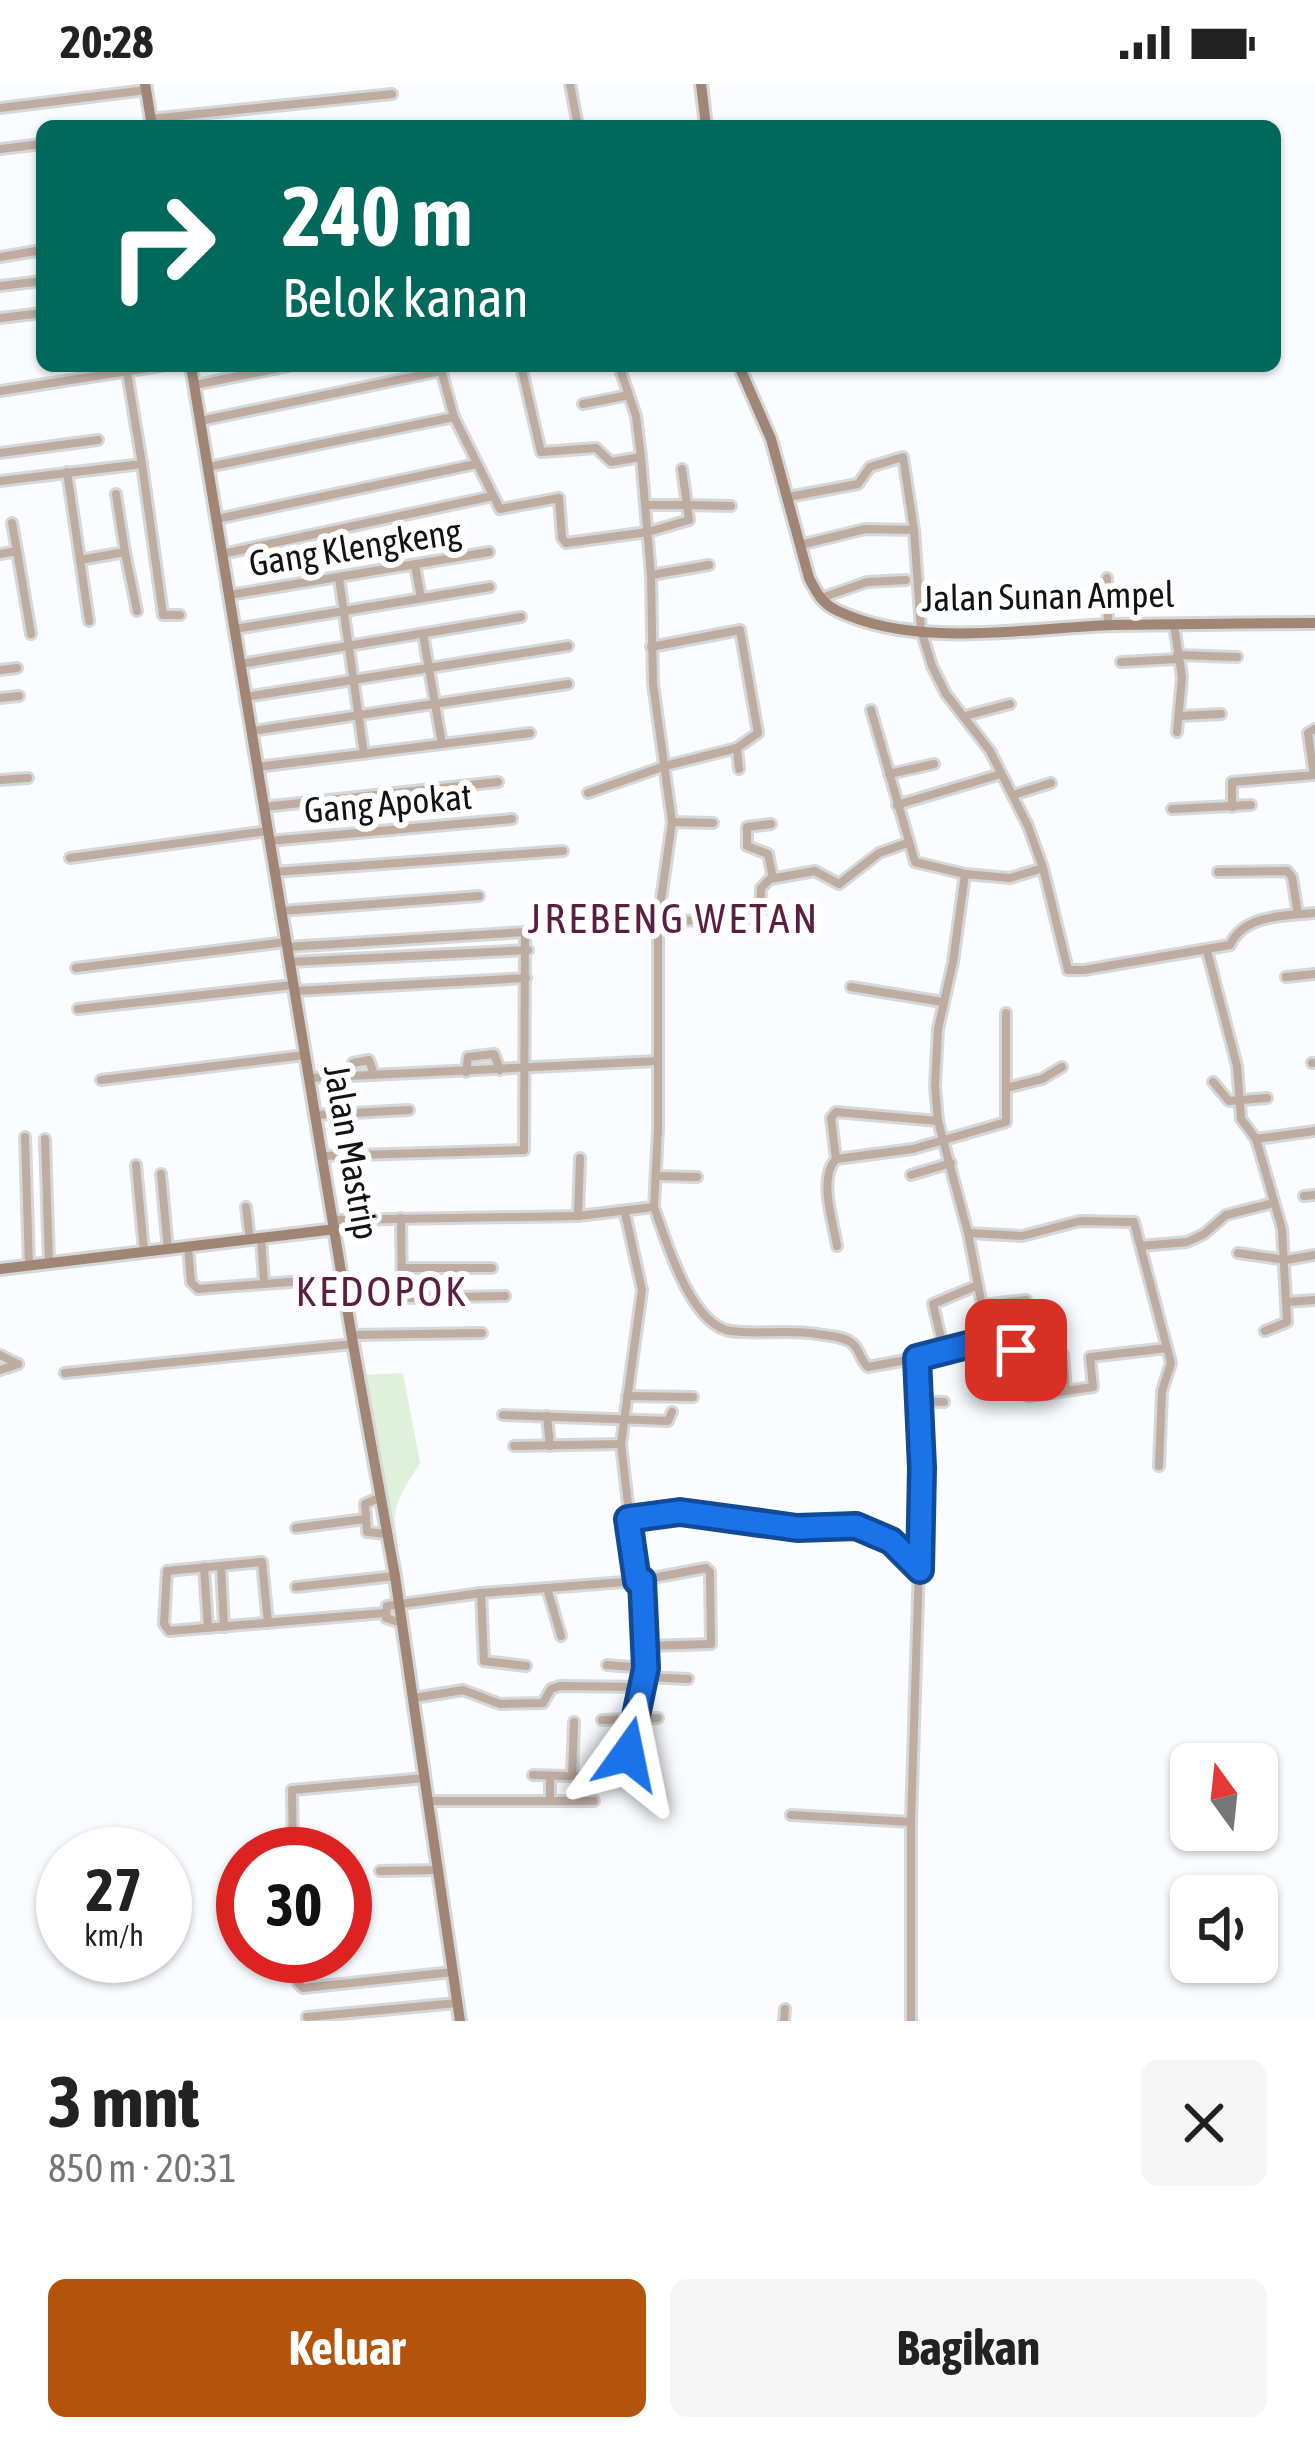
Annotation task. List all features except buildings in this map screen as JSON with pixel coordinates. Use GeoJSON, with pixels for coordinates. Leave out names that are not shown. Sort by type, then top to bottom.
{"type":"FeatureCollection","features":[{"type":"Feature","properties":{"kind":"main road"},"geometry":{"type":"LineString","coordinates":[[701,84],[705,120]]}},
{"type":"Feature","properties":{"kind":"main road"},"geometry":{"type":"LineString","coordinates":[[145,87],[150,120]]}},
{"type":"Feature","properties":{"kind":"main road","name":"Jalan Mastrip"},"geometry":{"type":"LineString","coordinates":[[192,372],[395,1576],[462,2021]]}},
{"type":"Feature","properties":{"kind":"main road"},"geometry":{"type":"LineString","coordinates":[[742,372],[771,439],[820,599]]}},
{"type":"Feature","properties":{"kind":"main road","name":"Jalan Sunan Ampel"},"geometry":{"type":"LineString","coordinates":[[820,599],[844,614],[921,630],[1313,623]]}},
{"type":"Feature","properties":{"kind":"main road"},"geometry":{"type":"LineString","coordinates":[[0,1269],[256,1239],[335,1224]]}},
{"type":"Feature","properties":{"kind":"street"},"geometry":{"type":"LineString","coordinates":[[570,84],[577,120]]}},
{"type":"Feature","properties":{"kind":"street"},"geometry":{"type":"LineString","coordinates":[[0,108],[145,87]]}},
{"type":"Feature","properties":{"kind":"street"},"geometry":{"type":"LineString","coordinates":[[176,120],[392,94]]}},
{"type":"Feature","properties":{"kind":"street"},"geometry":{"type":"LineString","coordinates":[[0,149],[36,145]]}},
{"type":"Feature","properties":{"kind":"street"},"geometry":{"type":"LineString","coordinates":[[0,256],[36,251]]}},
{"type":"Feature","properties":{"kind":"street"},"geometry":{"type":"LineString","coordinates":[[0,286],[36,281]]}},
{"type":"Feature","properties":{"kind":"street"},"geometry":{"type":"LineString","coordinates":[[0,317],[36,314]]}},
{"type":"Feature","properties":{"kind":"street"},"geometry":{"type":"LineString","coordinates":[[0,391],[127,372],[163,615],[180,616]]}},
{"type":"Feature","properties":{"kind":"street"},"geometry":{"type":"LineString","coordinates":[[195,385],[259,372]]}},
{"type":"Feature","properties":{"kind":"street"},"geometry":{"type":"LineString","coordinates":[[200,421],[423,372]]}},
{"type":"Feature","properties":{"kind":"street"},"geometry":{"type":"LineString","coordinates":[[442,372],[454,416],[502,511],[559,498],[566,543],[687,523],[682,469]]}},
{"type":"Feature","properties":{"kind":"street"},"geometry":{"type":"LineString","coordinates":[[522,372],[541,452],[596,448],[610,462],[641,457]]}},
{"type":"Feature","properties":{"kind":"street"},"geometry":{"type":"LineString","coordinates":[[621,372],[636,416],[641,457],[651,575],[651,647],[672,822],[658,921],[656,1176],[649,1208],[685,1285],[716,1328],[793,1330],[844,1339],[868,1367],[987,1340],[1009,1345],[1023,1360]]}},
{"type":"Feature","properties":{"kind":"street"},"geometry":{"type":"LineString","coordinates":[[583,404],[629,395]]}},
{"type":"Feature","properties":{"kind":"street"},"geometry":{"type":"LineString","coordinates":[[208,467],[454,416]]}},
{"type":"Feature","properties":{"kind":"street"},"geometry":{"type":"LineString","coordinates":[[0,453],[98,440]]}},
{"type":"Feature","properties":{"kind":"street"},"geometry":{"type":"LineString","coordinates":[[788,496],[855,485],[869,467],[903,457],[921,630],[946,694],[965,716],[1037,845],[1038,870],[1068,970],[1207,951],[1230,945],[1243,926],[1315,913]]}},
{"type":"Feature","properties":{"kind":"street"},"geometry":{"type":"LineString","coordinates":[[0,481],[142,464]]}},
{"type":"Feature","properties":{"kind":"street"},"geometry":{"type":"LineString","coordinates":[[216,519],[476,464]]}},
{"type":"Feature","properties":{"kind":"street"},"geometry":{"type":"LineString","coordinates":[[67,472],[89,621]]}},
{"type":"Feature","properties":{"kind":"street"},"geometry":{"type":"LineString","coordinates":[[116,494],[137,611]]}},
{"type":"Feature","properties":{"kind":"street"},"geometry":{"type":"LineString","coordinates":[[222,554],[493,496]]}},
{"type":"Feature","properties":{"kind":"street"},"geometry":{"type":"LineString","coordinates":[[645,505],[731,506]]}},
{"type":"Feature","properties":{"kind":"street"},"geometry":{"type":"LineString","coordinates":[[12,523],[31,634]]}},
{"type":"Feature","properties":{"kind":"street"},"geometry":{"type":"LineString","coordinates":[[800,544],[865,529],[914,530]]}},
{"type":"Feature","properties":{"kind":"street"},"geometry":{"type":"LineString","coordinates":[[0,554],[17,551]]}},
{"type":"Feature","properties":{"kind":"street"},"geometry":{"type":"LineString","coordinates":[[80,560],[125,552]]}},
{"type":"Feature","properties":{"kind":"street","name":"Gang Klengkeng"},"geometry":{"type":"LineString","coordinates":[[229,595],[489,553]]}},
{"type":"Feature","properties":{"kind":"street"},"geometry":{"type":"LineString","coordinates":[[415,565],[421,598]]}},
{"type":"Feature","properties":{"kind":"street"},"geometry":{"type":"LineString","coordinates":[[651,575],[709,565]]}},
{"type":"Feature","properties":{"kind":"street"},"geometry":{"type":"LineString","coordinates":[[339,578],[364,754]]}},
{"type":"Feature","properties":{"kind":"street"},"geometry":{"type":"LineString","coordinates":[[1107,578],[1108,625]]}},
{"type":"Feature","properties":{"kind":"street"},"geometry":{"type":"LineString","coordinates":[[820,599],[867,582],[905,580]]}},
{"type":"Feature","properties":{"kind":"street"},"geometry":{"type":"LineString","coordinates":[[235,629],[490,587]]}},
{"type":"Feature","properties":{"kind":"street"},"geometry":{"type":"LineString","coordinates":[[240,664],[521,617]]}},
{"type":"Feature","properties":{"kind":"street"},"geometry":{"type":"LineString","coordinates":[[1174,625],[1182,677],[1178,732]]}},
{"type":"Feature","properties":{"kind":"street"},"geometry":{"type":"LineString","coordinates":[[588,793],[737,748],[755,737],[758,727],[740,630],[651,647]]}},
{"type":"Feature","properties":{"kind":"street"},"geometry":{"type":"LineString","coordinates":[[423,634],[442,744]]}},
{"type":"Feature","properties":{"kind":"street"},"geometry":{"type":"LineString","coordinates":[[245,697],[568,646]]}},
{"type":"Feature","properties":{"kind":"street"},"geometry":{"type":"LineString","coordinates":[[1121,662],[1237,657]]}},
{"type":"Feature","properties":{"kind":"street"},"geometry":{"type":"LineString","coordinates":[[0,670],[17,668]]}},
{"type":"Feature","properties":{"kind":"street"},"geometry":{"type":"LineString","coordinates":[[252,731],[568,684]]}},
{"type":"Feature","properties":{"kind":"street"},"geometry":{"type":"LineString","coordinates":[[0,698],[19,696]]}},
{"type":"Feature","properties":{"kind":"street"},"geometry":{"type":"LineString","coordinates":[[965,716],[1010,704]]}},
{"type":"Feature","properties":{"kind":"street"},"geometry":{"type":"LineString","coordinates":[[871,710],[915,862],[964,874],[1010,878],[1038,870]]}},
{"type":"Feature","properties":{"kind":"street"},"geometry":{"type":"LineString","coordinates":[[1180,716],[1221,714]]}},
{"type":"Feature","properties":{"kind":"street"},"geometry":{"type":"LineString","coordinates":[[1232,807],[1232,782],[1314,775],[1308,733],[1315,729]]}},
{"type":"Feature","properties":{"kind":"street"},"geometry":{"type":"LineString","coordinates":[[257,767],[530,733]]}},
{"type":"Feature","properties":{"kind":"street"},"geometry":{"type":"LineString","coordinates":[[737,748],[739,770]]}},
{"type":"Feature","properties":{"kind":"street"},"geometry":{"type":"LineString","coordinates":[[889,775],[934,764]]}},
{"type":"Feature","properties":{"kind":"street"},"geometry":{"type":"LineString","coordinates":[[897,805],[997,775]]}},
{"type":"Feature","properties":{"kind":"street"},"geometry":{"type":"LineString","coordinates":[[0,780],[28,778]]}},
{"type":"Feature","properties":{"kind":"street"},"geometry":{"type":"LineString","coordinates":[[263,807],[498,782]]}},
{"type":"Feature","properties":{"kind":"street"},"geometry":{"type":"LineString","coordinates":[[1012,795],[1051,783]]}},
{"type":"Feature","properties":{"kind":"street"},"geometry":{"type":"LineString","coordinates":[[1172,809],[1251,805]]}},
{"type":"Feature","properties":{"kind":"street","name":"Gang Apokat"},"geometry":{"type":"LineString","coordinates":[[70,858],[268,836],[512,819]]}},
{"type":"Feature","properties":{"kind":"street"},"geometry":{"type":"LineString","coordinates":[[672,822],[713,823]]}},
{"type":"Feature","properties":{"kind":"street"},"geometry":{"type":"LineString","coordinates":[[771,824],[747,827],[745,841],[768,854],[773,878]]}},
{"type":"Feature","properties":{"kind":"street"},"geometry":{"type":"LineString","coordinates":[[76,968],[286,945],[525,932],[566,921],[758,916],[761,888],[773,878],[815,871],[839,884],[879,853],[908,843]]}},
{"type":"Feature","properties":{"kind":"street"},"geometry":{"type":"LineString","coordinates":[[274,872],[563,851]]}},
{"type":"Feature","properties":{"kind":"street"},"geometry":{"type":"LineString","coordinates":[[1218,872],[1287,871],[1298,914]]}},
{"type":"Feature","properties":{"kind":"street"},"geometry":{"type":"LineString","coordinates":[[964,874],[934,1060],[938,1121],[968,1233],[987,1340]]}},
{"type":"Feature","properties":{"kind":"street"},"geometry":{"type":"LineString","coordinates":[[280,911],[479,896]]}},
{"type":"Feature","properties":{"kind":"street"},"geometry":{"type":"LineString","coordinates":[[322,1156],[524,1150],[525,932]]}},
{"type":"Feature","properties":{"kind":"street"},"geometry":{"type":"LineString","coordinates":[[290,962],[528,950]]}},
{"type":"Feature","properties":{"kind":"street"},"geometry":{"type":"LineString","coordinates":[[1207,951],[1237,1066],[1244,1127],[1256,1139],[1286,1260],[1287,1322],[1265,1331]]}},
{"type":"Feature","properties":{"kind":"street"},"geometry":{"type":"LineString","coordinates":[[1286,977],[1315,974]]}},
{"type":"Feature","properties":{"kind":"street"},"geometry":{"type":"LineString","coordinates":[[77,1010],[294,988],[526,978]]}},
{"type":"Feature","properties":{"kind":"street"},"geometry":{"type":"LineString","coordinates":[[851,987],[943,1002]]}},
{"type":"Feature","properties":{"kind":"street"},"geometry":{"type":"LineString","coordinates":[[837,1246],[827,1180],[827,1169],[836,1159],[913,1149],[1006,1122],[1006,1013]]}},
{"type":"Feature","properties":{"kind":"street"},"geometry":{"type":"LineString","coordinates":[[101,1080],[305,1054]]}},
{"type":"Feature","properties":{"kind":"street"},"geometry":{"type":"LineString","coordinates":[[466,1072],[468,1057],[494,1054],[500,1070]]}},
{"type":"Feature","properties":{"kind":"street"},"geometry":{"type":"LineString","coordinates":[[351,1076],[353,1063],[370,1060],[374,1075]]}},
{"type":"Feature","properties":{"kind":"street"},"geometry":{"type":"LineString","coordinates":[[309,1078],[658,1061]]}},
{"type":"Feature","properties":{"kind":"street"},"geometry":{"type":"LineString","coordinates":[[1006,1088],[1062,1067]]}},
{"type":"Feature","properties":{"kind":"street"},"geometry":{"type":"LineString","coordinates":[[1213,1082],[1225,1098],[1240,1102],[1267,1098]]}},
{"type":"Feature","properties":{"kind":"street"},"geometry":{"type":"LineString","coordinates":[[315,1115],[409,1110]]}},
{"type":"Feature","properties":{"kind":"street"},"geometry":{"type":"LineString","coordinates":[[836,1159],[831,1118],[836,1112],[938,1121]]}},
{"type":"Feature","properties":{"kind":"street"},"geometry":{"type":"LineString","coordinates":[[1256,1139],[1315,1131]]}},
{"type":"Feature","properties":{"kind":"street"},"geometry":{"type":"LineString","coordinates":[[25,1137],[29,1267]]}},
{"type":"Feature","properties":{"kind":"street"},"geometry":{"type":"LineString","coordinates":[[45,1139],[50,1265]]}},
{"type":"Feature","properties":{"kind":"street"},"geometry":{"type":"LineString","coordinates":[[578,1216],[580,1158]]}},
{"type":"Feature","properties":{"kind":"street"},"geometry":{"type":"LineString","coordinates":[[910,1175],[951,1163]]}},
{"type":"Feature","properties":{"kind":"street"},"geometry":{"type":"LineString","coordinates":[[136,1165],[144,1253]]}},
{"type":"Feature","properties":{"kind":"street"},"geometry":{"type":"LineString","coordinates":[[161,1174],[168,1250]]}},
{"type":"Feature","properties":{"kind":"street"},"geometry":{"type":"LineString","coordinates":[[656,1176],[697,1178]]}},
{"type":"Feature","properties":{"kind":"street"},"geometry":{"type":"LineString","coordinates":[[1141,1246],[1186,1242],[1226,1215],[1273,1203]]}},
{"type":"Feature","properties":{"kind":"street"},"geometry":{"type":"LineString","coordinates":[[246,1207],[264,1282]]}},
{"type":"Feature","properties":{"kind":"street"},"geometry":{"type":"LineString","coordinates":[[335,1224],[401,1218],[578,1216],[649,1208]]}},
{"type":"Feature","properties":{"kind":"street"},"geometry":{"type":"LineString","coordinates":[[626,1213],[642,1290],[621,1444],[646,1646],[628,1754]]}},
{"type":"Feature","properties":{"kind":"street"},"geometry":{"type":"LineString","coordinates":[[401,1218],[402,1298]]}},
{"type":"Feature","properties":{"kind":"street"},"geometry":{"type":"LineString","coordinates":[[968,1233],[1022,1236],[1080,1221],[1129,1219],[1137,1226],[1170,1372],[1162,1391],[1160,1466]]}},
{"type":"Feature","properties":{"kind":"street"},"geometry":{"type":"LineString","coordinates":[[188,1247],[191,1282],[198,1289],[344,1278]]}},
{"type":"Feature","properties":{"kind":"street"},"geometry":{"type":"LineString","coordinates":[[1238,1253],[1286,1260],[1315,1256]]}},
{"type":"Feature","properties":{"kind":"street"},"geometry":{"type":"LineString","coordinates":[[402,1268],[491,1268]]}},
{"type":"Feature","properties":{"kind":"street"},"geometry":{"type":"LineString","coordinates":[[944,1352],[933,1304],[978,1285]]}},
{"type":"Feature","properties":{"kind":"street"},"geometry":{"type":"LineString","coordinates":[[386,1298],[505,1296]]}},
{"type":"Feature","properties":{"kind":"street"},"geometry":{"type":"LineString","coordinates":[[982,1305],[1026,1300],[1023,1360],[1028,1396],[1093,1387],[1090,1357],[1167,1348]]}},
{"type":"Feature","properties":{"kind":"street"},"geometry":{"type":"LineString","coordinates":[[1286,1302],[1315,1300]]}},
{"type":"Feature","properties":{"kind":"street"},"geometry":{"type":"LineString","coordinates":[[65,1373],[352,1340],[482,1333]]}},
{"type":"Feature","properties":{"kind":"street"},"geometry":{"type":"LineString","coordinates":[[1064,1354],[1066,1391]]}},
{"type":"Feature","properties":{"kind":"street"},"geometry":{"type":"LineString","coordinates":[[0,1355],[18,1364],[0,1370]]}},
{"type":"Feature","properties":{"kind":"street"},"geometry":{"type":"LineString","coordinates":[[911,2021],[911,1822],[920,1570],[917,1358]]}},
{"type":"Feature","properties":{"kind":"street"},"geometry":{"type":"LineString","coordinates":[[627,1396],[693,1397]]}},
{"type":"Feature","properties":{"kind":"street"},"geometry":{"type":"LineString","coordinates":[[920,1401],[944,1402]]}},
{"type":"Feature","properties":{"kind":"street"},"geometry":{"type":"LineString","coordinates":[[503,1415],[668,1420],[672,1412]]}},
{"type":"Feature","properties":{"kind":"street"},"geometry":{"type":"LineString","coordinates":[[547,1417],[550,1446]]}},
{"type":"Feature","properties":{"kind":"street"},"geometry":{"type":"LineString","coordinates":[[514,1446],[621,1444]]}},
{"type":"Feature","properties":{"kind":"street"},"geometry":{"type":"LineString","coordinates":[[381,1497],[365,1504],[364,1519],[367,1532],[387,1534]]}},
{"type":"Feature","properties":{"kind":"street"},"geometry":{"type":"LineString","coordinates":[[628,1519],[680,1512],[797,1528],[856,1526],[891,1541],[920,1570]]}},
{"type":"Feature","properties":{"kind":"street"},"geometry":{"type":"LineString","coordinates":[[296,1528],[364,1519]]}},
{"type":"Feature","properties":{"kind":"street"},"geometry":{"type":"LineString","coordinates":[[268,1623],[262,1562],[169,1568],[164,1624],[169,1630],[224,1627],[384,1613]]}},
{"type":"Feature","properties":{"kind":"street"},"geometry":{"type":"LineString","coordinates":[[204,1567],[208,1628]]}},
{"type":"Feature","properties":{"kind":"street"},"geometry":{"type":"LineString","coordinates":[[221,1567],[224,1627]]}},
{"type":"Feature","properties":{"kind":"street"},"geometry":{"type":"LineString","coordinates":[[384,1613],[387,1606],[398,1604],[709,1569],[710,1644],[646,1646]]}},
{"type":"Feature","properties":{"kind":"street"},"geometry":{"type":"LineString","coordinates":[[296,1587],[395,1576]]}},
{"type":"Feature","properties":{"kind":"street"},"geometry":{"type":"LineString","coordinates":[[547,1588],[561,1636]]}},
{"type":"Feature","properties":{"kind":"street"},"geometry":{"type":"LineString","coordinates":[[481,1594],[484,1661],[526,1666]]}},
{"type":"Feature","properties":{"kind":"street"},"geometry":{"type":"LineString","coordinates":[[384,1613],[391,1622],[401,1623]]}},
{"type":"Feature","properties":{"kind":"street"},"geometry":{"type":"LineString","coordinates":[[607,1665],[644,1677]]}},
{"type":"Feature","properties":{"kind":"street"},"geometry":{"type":"LineString","coordinates":[[414,1698],[464,1690],[502,1704],[543,1703],[549,1691],[560,1686],[644,1677],[688,1679]]}},
{"type":"Feature","properties":{"kind":"street"},"geometry":{"type":"LineString","coordinates":[[602,1720],[658,1718]]}},
{"type":"Feature","properties":{"kind":"street"},"geometry":{"type":"LineString","coordinates":[[572,1776],[574,1722]]}},
{"type":"Feature","properties":{"kind":"street"},"geometry":{"type":"LineString","coordinates":[[533,1775],[597,1777]]}},
{"type":"Feature","properties":{"kind":"street"},"geometry":{"type":"LineString","coordinates":[[550,1776],[550,1801]]}},
{"type":"Feature","properties":{"kind":"street"},"geometry":{"type":"LineString","coordinates":[[293,1827],[292,1790],[426,1778]]}},
{"type":"Feature","properties":{"kind":"street"},"geometry":{"type":"LineString","coordinates":[[430,1801],[594,1801]]}},
{"type":"Feature","properties":{"kind":"street"},"geometry":{"type":"LineString","coordinates":[[791,1815],[911,1822]]}},
{"type":"Feature","properties":{"kind":"street"},"geometry":{"type":"LineString","coordinates":[[380,1871],[439,1870]]}},
{"type":"Feature","properties":{"kind":"street"},"geometry":{"type":"LineString","coordinates":[[372,1979],[453,1972]]}},
{"type":"Feature","properties":{"kind":"street"},"geometry":{"type":"LineString","coordinates":[[299,1983],[332,1983]]}},
{"type":"Feature","properties":{"kind":"street"},"geometry":{"type":"LineString","coordinates":[[307,2017],[458,2003]]}},
{"type":"Feature","properties":{"kind":"street"},"geometry":{"type":"LineString","coordinates":[[784,2021],[785,2009]]}},
{"type":"Feature","properties":{"kind":"green space"},"geometry":{"type":"Polygon","coordinates":[[[403,1373],[420,1463],[397,1506],[394,1552],[364,1375],[403,1373]]]}},
{"type":"Feature","properties":{"kind":"district","name":"JREBENG WETAN"},"geometry":{"type":"Point","coordinates":[674,918]}},
{"type":"Feature","properties":{"kind":"district","name":"KEDOPOK"},"geometry":{"type":"Point","coordinates":[382,1291]}},
{"type":"Feature","properties":{"kind":"route"},"geometry":{"type":"LineString","coordinates":[[628,1754],[646,1668],[642,1580],[637,1581],[628,1519],[680,1512],[797,1528],[856,1526],[891,1541],[920,1570],[917,1358],[987,1340],[1016,1350]]}}]}
